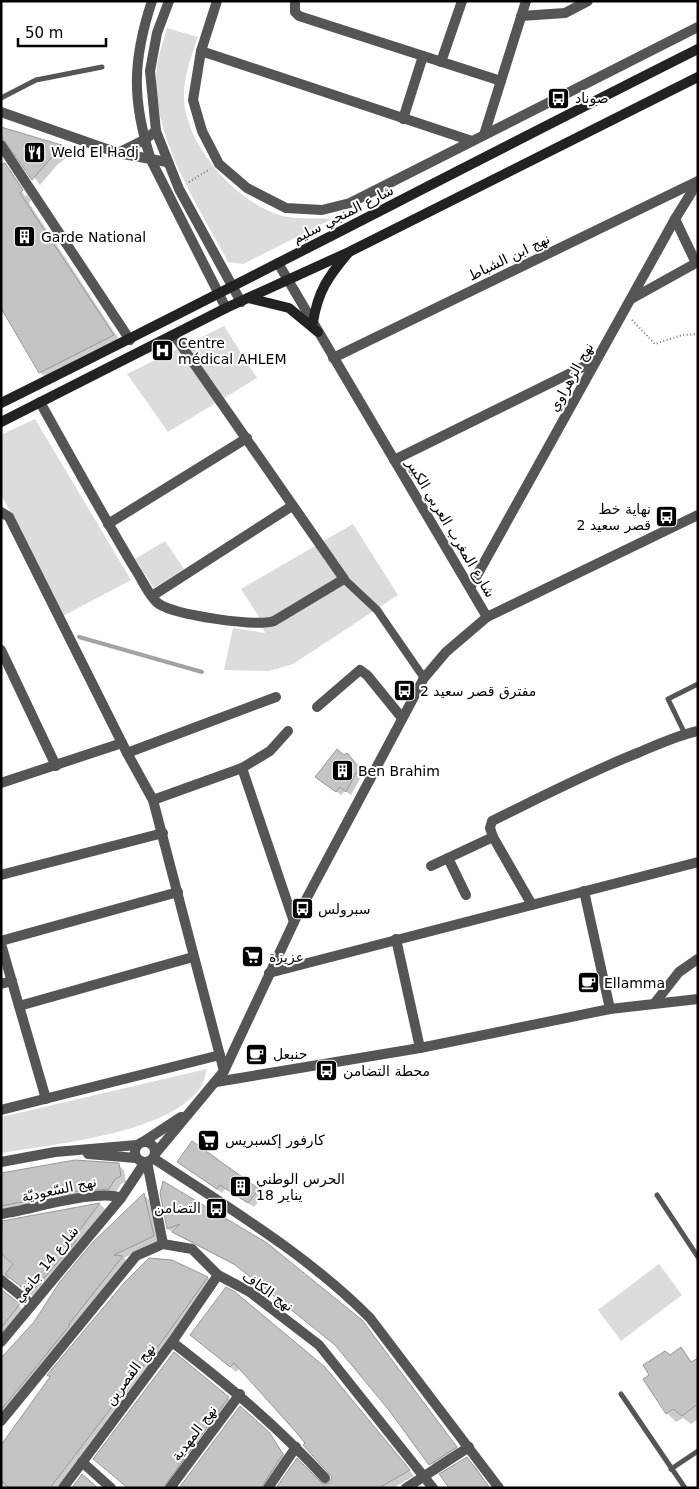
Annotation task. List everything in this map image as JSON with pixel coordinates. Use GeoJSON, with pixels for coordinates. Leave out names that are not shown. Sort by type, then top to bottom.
{"type":"FeatureCollection","features":[{"type":"Feature","properties":{"kind":"main road","name":"شارع المنجي سليم"},"geometry":{"type":"LineString","coordinates":[[1,403],[130,340],[556,119],[698,49]]}},
{"type":"Feature","properties":{"kind":"main road"},"geometry":{"type":"LineString","coordinates":[[1,422],[226,308],[349,252],[698,78]]}},
{"type":"Feature","properties":{"kind":"main road"},"geometry":{"type":"LineString","coordinates":[[312,322],[316,301],[324,282],[349,252]]}},
{"type":"Feature","properties":{"kind":"main road"},"geometry":{"type":"LineString","coordinates":[[245,300],[289,308],[318,332]]}},
{"type":"Feature","properties":{"kind":"street"},"geometry":{"type":"LineString","coordinates":[[152,1],[138,55],[136,84],[144,140],[151,160],[226,308]]}},
{"type":"Feature","properties":{"kind":"street"},"geometry":{"type":"LineString","coordinates":[[169,1],[157,33],[150,71],[156,131],[179,189],[233,286],[245,300]]}},
{"type":"Feature","properties":{"kind":"street"},"geometry":{"type":"LineString","coordinates":[[217,1],[201,51],[193,100],[202,131],[219,164],[247,188],[286,208],[322,210],[350,203],[698,27]]}},
{"type":"Feature","properties":{"kind":"street"},"geometry":{"type":"LineString","coordinates":[[296,1],[295,12],[299,16],[501,81]]}},
{"type":"Feature","properties":{"kind":"street"},"geometry":{"type":"LineString","coordinates":[[441,62],[462,1]]}},
{"type":"Feature","properties":{"kind":"street"},"geometry":{"type":"LineString","coordinates":[[484,135],[526,1]]}},
{"type":"Feature","properties":{"kind":"street"},"geometry":{"type":"LineString","coordinates":[[521,16],[565,13],[588,1]]}},
{"type":"Feature","properties":{"kind":"street"},"geometry":{"type":"LineString","coordinates":[[201,51],[472,141]]}},
{"type":"Feature","properties":{"kind":"street"},"geometry":{"type":"LineString","coordinates":[[403,119],[423,56]]}},
{"type":"Feature","properties":{"kind":"street"},"geometry":{"type":"LineString","coordinates":[[1,112],[118,153],[167,162]]}},
{"type":"Feature","properties":{"kind":"street"},"geometry":{"type":"LineString","coordinates":[[118,153],[144,140],[156,131]]}},
{"type":"Feature","properties":{"kind":"street"},"geometry":{"type":"LineString","coordinates":[[1,145],[130,340]]}},
{"type":"Feature","properties":{"kind":"street","name":"نهج الزهراوي"},"geometry":{"type":"LineString","coordinates":[[471,586],[595,361],[698,181]]}},
{"type":"Feature","properties":{"kind":"street","name":"نهج ابن الشباط"},"geometry":{"type":"LineString","coordinates":[[333,358],[698,181]]}},
{"type":"Feature","properties":{"kind":"street"},"geometry":{"type":"LineString","coordinates":[[632,298],[696,263],[675,219]]}},
{"type":"Feature","properties":{"kind":"street","name":"شارع المغرب العربي الكبير"},"geometry":{"type":"LineString","coordinates":[[146,1159],[224,1071],[294,922],[424,678],[446,652],[487,617],[471,586],[333,358],[278,262]]}},
{"type":"Feature","properties":{"kind":"street"},"geometry":{"type":"LineString","coordinates":[[174,334],[344,580],[377,610],[424,678]]}},
{"type":"Feature","properties":{"kind":"street"},"geometry":{"type":"LineString","coordinates":[[394,460],[595,361]]}},
{"type":"Feature","properties":{"kind":"street"},"geometry":{"type":"LineString","coordinates":[[40,402],[108,524],[157,603],[178,611],[265,624],[274,621],[344,580]]}},
{"type":"Feature","properties":{"kind":"street"},"geometry":{"type":"LineString","coordinates":[[108,524],[247,438]]}},
{"type":"Feature","properties":{"kind":"street"},"geometry":{"type":"LineString","coordinates":[[152,596],[292,506]]}},
{"type":"Feature","properties":{"kind":"street"},"geometry":{"type":"LineString","coordinates":[[1,512],[9,517],[127,753],[153,800],[224,1071]]}},
{"type":"Feature","properties":{"kind":"street"},"geometry":{"type":"LineString","coordinates":[[487,617],[698,515]]}},
{"type":"Feature","properties":{"kind":"street"},"geometry":{"type":"LineString","coordinates":[[1,650],[56,766]]}},
{"type":"Feature","properties":{"kind":"street"},"geometry":{"type":"LineString","coordinates":[[317,706],[360,670],[367,674],[402,718]]}},
{"type":"Feature","properties":{"kind":"street"},"geometry":{"type":"LineString","coordinates":[[127,753],[276,697]]}},
{"type":"Feature","properties":{"kind":"street"},"geometry":{"type":"LineString","coordinates":[[532,905],[493,837],[490,828],[492,821],[548,792],[698,730]]}},
{"type":"Feature","properties":{"kind":"street"},"geometry":{"type":"LineString","coordinates":[[153,800],[242,768],[270,751],[288,731]]}},
{"type":"Feature","properties":{"kind":"street"},"geometry":{"type":"LineString","coordinates":[[1,783],[56,766],[122,742]]}},
{"type":"Feature","properties":{"kind":"street"},"geometry":{"type":"LineString","coordinates":[[242,768],[294,922]]}},
{"type":"Feature","properties":{"kind":"street"},"geometry":{"type":"LineString","coordinates":[[1,875],[163,833]]}},
{"type":"Feature","properties":{"kind":"street"},"geometry":{"type":"LineString","coordinates":[[431,866],[493,837]]}},
{"type":"Feature","properties":{"kind":"street"},"geometry":{"type":"LineString","coordinates":[[448,858],[466,895]]}},
{"type":"Feature","properties":{"kind":"street"},"geometry":{"type":"LineString","coordinates":[[270,973],[698,862]]}},
{"type":"Feature","properties":{"kind":"street"},"geometry":{"type":"LineString","coordinates":[[584,891],[610,1009]]}},
{"type":"Feature","properties":{"kind":"street"},"geometry":{"type":"LineString","coordinates":[[46,1099],[1,942],[178,892]]}},
{"type":"Feature","properties":{"kind":"street"},"geometry":{"type":"LineString","coordinates":[[396,939],[420,1048]]}},
{"type":"Feature","properties":{"kind":"street"},"geometry":{"type":"LineString","coordinates":[[19,1006],[193,957]]}},
{"type":"Feature","properties":{"kind":"street"},"geometry":{"type":"LineString","coordinates":[[654,1004],[679,972],[698,959]]}},
{"type":"Feature","properties":{"kind":"street"},"geometry":{"type":"LineString","coordinates":[[1,984],[12,981]]}},
{"type":"Feature","properties":{"kind":"street"},"geometry":{"type":"LineString","coordinates":[[216,1082],[420,1048],[610,1009],[698,999]]}},
{"type":"Feature","properties":{"kind":"street"},"geometry":{"type":"LineString","coordinates":[[1,1110],[220,1055]]}},
{"type":"Feature","properties":{"kind":"street","name":"شارع المغرب العربي الكبير"},"geometry":{"type":"LineString","coordinates":[[140,1144],[190,1111]]}},
{"type":"Feature","properties":{"kind":"street"},"geometry":{"type":"LineString","coordinates":[[140,1144],[135,1152],[266,1233],[353,1301],[370,1318],[499,1488]]}},
{"type":"Feature","properties":{"kind":"street"},"geometry":{"type":"LineString","coordinates":[[1,1162],[55,1152],[140,1144],[152,1145],[146,1159],[163,1244],[142,1251],[123,1270],[1,1421]]}},
{"type":"Feature","properties":{"kind":"street"},"geometry":{"type":"LineString","coordinates":[[55,1152],[146,1159]]}},
{"type":"Feature","properties":{"kind":"street","name":"شارع 14 جانفي"},"geometry":{"type":"LineString","coordinates":[[1,1342],[117,1199],[146,1159]]}},
{"type":"Feature","properties":{"kind":"street","name":"نهج السّعوديّة"},"geometry":{"type":"LineString","coordinates":[[1,1214],[29,1210],[100,1193],[117,1199]]}},
{"type":"Feature","properties":{"kind":"street","name":"نهج الكاف"},"geometry":{"type":"LineString","coordinates":[[163,1244],[192,1249],[218,1275],[250,1292],[319,1345],[433,1488]]}},
{"type":"Feature","properties":{"kind":"street","name":"نهج القصرين"},"geometry":{"type":"LineString","coordinates":[[63,1488],[172,1342],[218,1275]]}},
{"type":"Feature","properties":{"kind":"street"},"geometry":{"type":"LineString","coordinates":[[1,1280],[31,1304]]}},
{"type":"Feature","properties":{"kind":"street"},"geometry":{"type":"LineString","coordinates":[[172,1342],[240,1394],[296,1447],[325,1478]]}},
{"type":"Feature","properties":{"kind":"street","name":"نهج المهدية"},"geometry":{"type":"LineString","coordinates":[[170,1488],[240,1394]]}},
{"type":"Feature","properties":{"kind":"street"},"geometry":{"type":"LineString","coordinates":[[406,1488],[469,1446]]}},
{"type":"Feature","properties":{"kind":"street"},"geometry":{"type":"LineString","coordinates":[[268,1488],[296,1447]]}},
{"type":"Feature","properties":{"kind":"street"},"geometry":{"type":"LineString","coordinates":[[82,1462],[111,1488]]}},
{"type":"Feature","properties":{"kind":"lane"},"geometry":{"type":"LineString","coordinates":[[1,98],[36,80],[102,67]]}},
{"type":"Feature","properties":{"kind":"lane"},"geometry":{"type":"LineString","coordinates":[[685,734],[668,698],[698,684]]}},
{"type":"Feature","properties":{"kind":"lane"},"geometry":{"type":"LineString","coordinates":[[657,1195],[698,1257]]}},
{"type":"Feature","properties":{"kind":"lane"},"geometry":{"type":"LineString","coordinates":[[620,1394],[685,1488]]}},
{"type":"Feature","properties":{"kind":"lane"},"geometry":{"type":"LineString","coordinates":[[672,1469],[698,1450]]}},
{"type":"Feature","properties":{"kind":"path"},"geometry":{"type":"LineString","coordinates":[[179,189],[219,164]]}},
{"type":"Feature","properties":{"kind":"path"},"geometry":{"type":"LineString","coordinates":[[624,312],[655,344],[682,335],[698,334]]}},
{"type":"Feature","properties":{"kind":"shaded area"},"geometry":{"type":"Polygon","coordinates":[[[167,28],[198,37],[186,76],[184,100],[187,118],[194,136],[217,170],[246,198],[279,215],[332,219],[243,264],[228,262],[178,167],[160,117],[156,91],[157,65],[167,28]]]}},
{"type":"Feature","properties":{"kind":"shaded area"},"geometry":{"type":"Polygon","coordinates":[[[224,326],[257,378],[168,432],[127,374],[224,326]]]}},
{"type":"Feature","properties":{"kind":"shaded area"},"geometry":{"type":"Polygon","coordinates":[[[35,419],[131,580],[63,616],[1,494],[1,435],[35,419]]]}},
{"type":"Feature","properties":{"kind":"shaded area"},"geometry":{"type":"Polygon","coordinates":[[[353,524],[398,595],[293,664],[269,671],[224,670],[233,628],[265,633],[259,617],[241,589],[353,524]]]}},
{"type":"Feature","properties":{"kind":"shaded area"},"geometry":{"type":"Polygon","coordinates":[[[165,541],[184,569],[154,588],[135,559],[165,541]]]}},
{"type":"Feature","properties":{"kind":"shaded area"},"geometry":{"type":"Polygon","coordinates":[[[207,1069],[201,1087],[185,1103],[163,1116],[137,1126],[79,1141],[1,1153],[1,1117],[207,1069]]]}},
{"type":"Feature","properties":{"kind":"shaded area"},"geometry":{"type":"Polygon","coordinates":[[[659,1264],[682,1295],[621,1341],[598,1310],[659,1264]]]}},
{"type":"Feature","properties":{"kind":"building","name":"Weld El Hadj"},"geometry":{"type":"Polygon","coordinates":[[[1,127],[65,146],[51,158],[32,180],[1,136],[1,127]]]}},
{"type":"Feature","properties":{"kind":"building","name":"Garde National"},"geometry":{"type":"Polygon","coordinates":[[[5,163],[23,190],[20,193],[114,335],[39,373],[1,308],[1,165],[5,163]]]}},
{"type":"Feature","properties":{"kind":"building","name":"Ben Brahim"},"geometry":{"type":"Polygon","coordinates":[[[337,749],[344,755],[347,753],[365,774],[364,776],[356,773],[346,792],[340,787],[336,792],[315,777],[337,749]]]}},
{"type":"Feature","properties":{"kind":"building"},"geometry":{"type":"Polygon","coordinates":[[[192,1141],[259,1189],[248,1203],[220,1185],[217,1189],[177,1162],[192,1141]]]}},
{"type":"Feature","properties":{"kind":"building"},"geometry":{"type":"Polygon","coordinates":[[[75,1160],[119,1163],[121,1176],[115,1179],[109,1189],[80,1191],[1,1206],[1,1173],[75,1160]]]}},
{"type":"Feature","properties":{"kind":"building"},"geometry":{"type":"Polygon","coordinates":[[[163,1181],[267,1243],[362,1320],[457,1447],[429,1465],[388,1409],[335,1345],[234,1264],[172,1232],[180,1224],[167,1229],[160,1193],[163,1181]]]}},
{"type":"Feature","properties":{"kind":"building"},"geometry":{"type":"Polygon","coordinates":[[[144,1193],[154,1236],[114,1255],[123,1256],[1,1410],[1,1358],[34,1322],[59,1283],[93,1242],[144,1193]]]}},
{"type":"Feature","properties":{"kind":"building"},"geometry":{"type":"Polygon","coordinates":[[[100,1203],[73,1239],[76,1241],[30,1294],[5,1274],[13,1264],[1,1254],[2,1221],[100,1203]]]}},
{"type":"Feature","properties":{"kind":"building"},"geometry":{"type":"Polygon","coordinates":[[[149,1258],[172,1260],[208,1277],[163,1340],[50,1488],[9,1488],[1,1480],[1,1445],[50,1377],[47,1375],[124,1283],[149,1258]]]}},
{"type":"Feature","properties":{"kind":"building"},"geometry":{"type":"Polygon","coordinates":[[[226,1287],[235,1292],[325,1367],[410,1470],[379,1488],[276,1488],[297,1458],[323,1484],[329,1483],[332,1477],[303,1445],[305,1443],[296,1432],[234,1363],[230,1367],[190,1335],[226,1287]]]}},
{"type":"Feature","properties":{"kind":"building"},"geometry":{"type":"Polygon","coordinates":[[[1,1289],[20,1304],[1,1328],[1,1289]]]}},
{"type":"Feature","properties":{"kind":"building"},"geometry":{"type":"Polygon","coordinates":[[[681,1347],[691,1362],[698,1358],[698,1404],[682,1416],[673,1409],[666,1414],[643,1379],[649,1375],[643,1365],[665,1351],[670,1355],[681,1347]]]}},
{"type":"Feature","properties":{"kind":"building"},"geometry":{"type":"Polygon","coordinates":[[[174,1352],[229,1397],[163,1488],[128,1488],[93,1459],[174,1352]]]}},
{"type":"Feature","properties":{"kind":"building"},"geometry":{"type":"Polygon","coordinates":[[[240,1406],[269,1432],[283,1454],[261,1488],[179,1488],[240,1406]]]}},
{"type":"Feature","properties":{"kind":"building"},"geometry":{"type":"Polygon","coordinates":[[[467,1457],[490,1488],[449,1488],[439,1474],[467,1457]]]}},
{"type":"Feature","properties":{"kind":"building"},"geometry":{"type":"Polygon","coordinates":[[[82,1474],[98,1488],[72,1488],[82,1474]]]}},
{"type":"Feature","properties":{"kind":"waterway"},"geometry":{"type":"LineString","coordinates":[[79,637],[202,672]]}},
{"type":"Feature","properties":{"kind":"place","name":"صوناد"},"geometry":{"type":"Point","coordinates":[559,98]}},
{"type":"Feature","properties":{"kind":"place","name":"Weld El Hadj"},"geometry":{"type":"Point","coordinates":[35,152]}},
{"type":"Feature","properties":{"kind":"place","name":"Garde National"},"geometry":{"type":"Point","coordinates":[25,237]}},
{"type":"Feature","properties":{"kind":"place","name":"Centre médical AHLEM"},"geometry":{"type":"Point","coordinates":[162,351]}},
{"type":"Feature","properties":{"kind":"place","name":"نهاية خط قصر سعيد 2"},"geometry":{"type":"Point","coordinates":[667,517]}},
{"type":"Feature","properties":{"kind":"place","name":"مفترق قصر سعيد 2"},"geometry":{"type":"Point","coordinates":[404,691]}},
{"type":"Feature","properties":{"kind":"place","name":"Ben Brahim"},"geometry":{"type":"Point","coordinates":[342,771]}},
{"type":"Feature","properties":{"kind":"place","name":"سبرولس"},"geometry":{"type":"Point","coordinates":[302,909]}},
{"type":"Feature","properties":{"kind":"place","name":"عزيزة"},"geometry":{"type":"Point","coordinates":[253,957]}},
{"type":"Feature","properties":{"kind":"place","name":"Ellamma"},"geometry":{"type":"Point","coordinates":[588,983]}},
{"type":"Feature","properties":{"kind":"place","name":"حنبعل"},"geometry":{"type":"Point","coordinates":[257,1054]}},
{"type":"Feature","properties":{"kind":"place","name":"محطة التضامن"},"geometry":{"type":"Point","coordinates":[327,1071]}},
{"type":"Feature","properties":{"kind":"place","name":"كارفور إكسبريس"},"geometry":{"type":"Point","coordinates":[209,1140]}},
{"type":"Feature","properties":{"kind":"place","name":"الحرس الوطني 18 يناير"},"geometry":{"type":"Point","coordinates":[240,1187]}},
{"type":"Feature","properties":{"kind":"place","name":"التضامن"},"geometry":{"type":"Point","coordinates":[217,1208]}}]}
